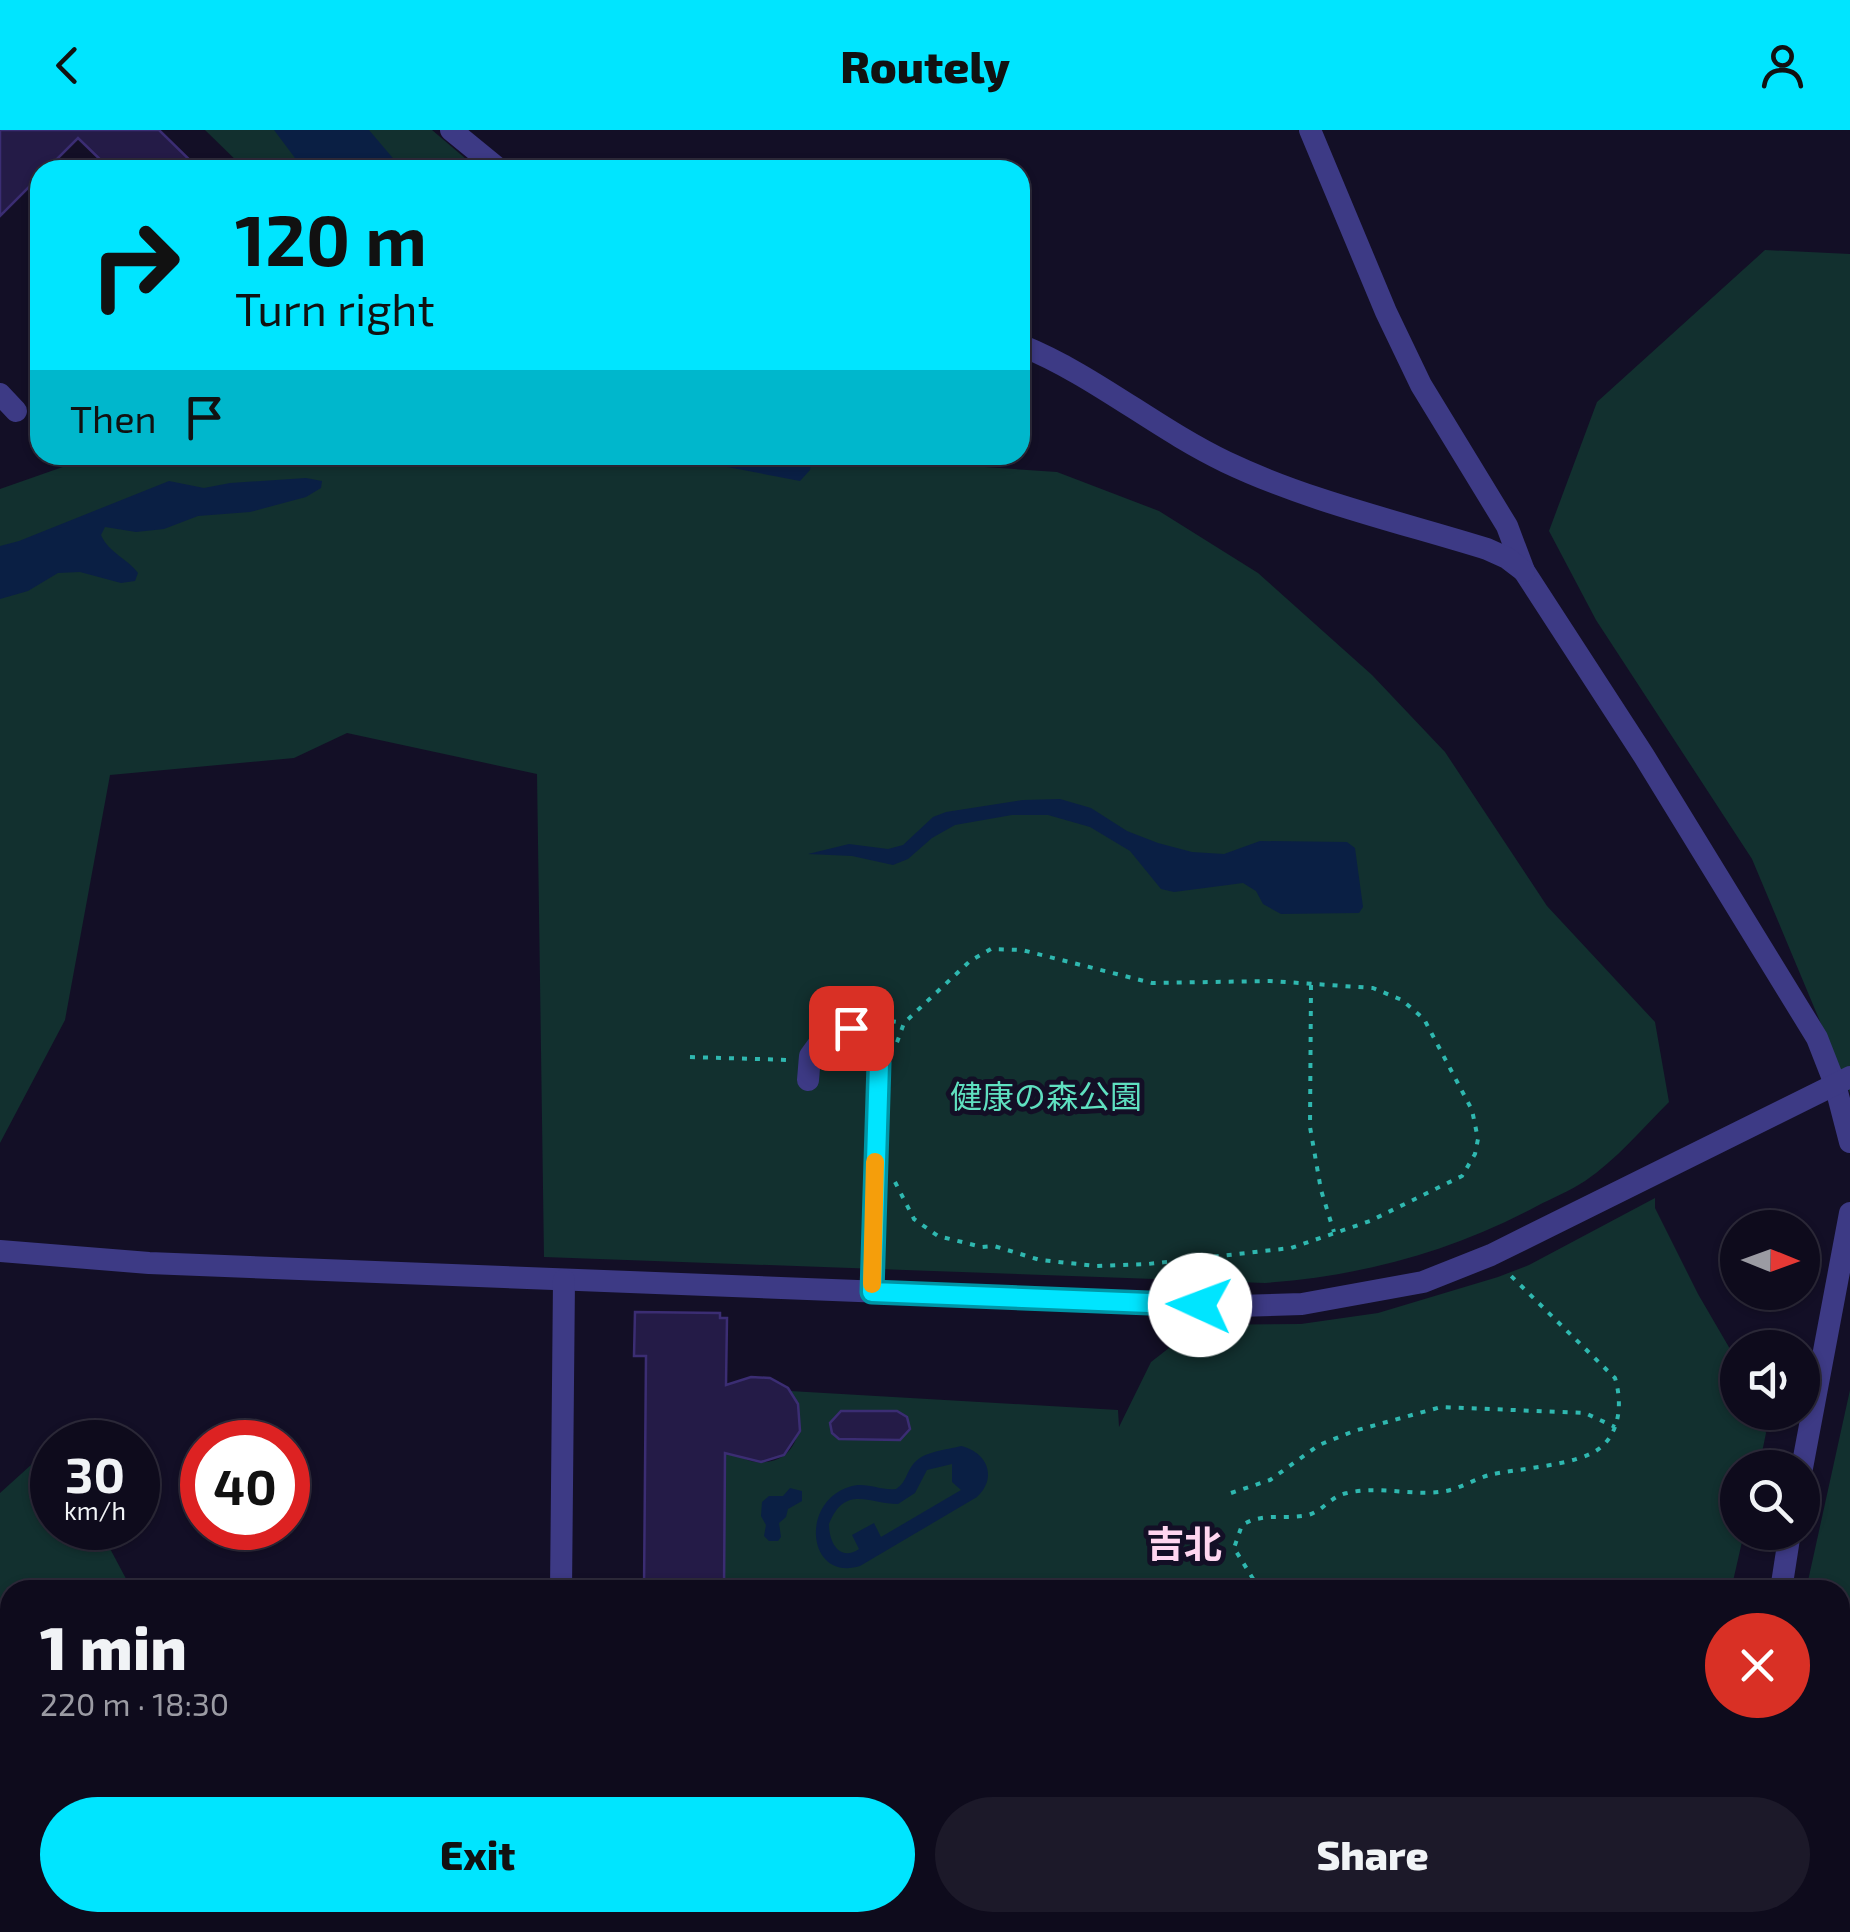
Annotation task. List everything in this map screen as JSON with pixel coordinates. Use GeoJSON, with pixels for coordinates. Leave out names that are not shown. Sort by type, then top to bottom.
{"type":"FeatureCollection","features":[{"type":"Feature","properties":{"kind":"street"},"geometry":{"type":"LineString","coordinates":[[451,130],[488,160]]}},
{"type":"Feature","properties":{"kind":"street"},"geometry":{"type":"LineString","coordinates":[[1310,130],[1420,385],[1507,526],[1524,571],[1644,756],[1843,1080],[1850,1142]]}},
{"type":"Feature","properties":{"kind":"street"},"geometry":{"type":"LineString","coordinates":[[1030,350],[1066,366],[1193,446],[1230,464],[1300,491],[1487,549],[1524,571]]}},
{"type":"Feature","properties":{"kind":"street"},"geometry":{"type":"LineString","coordinates":[[799,1076],[826,1034],[851,1028],[874,1044],[879,1063],[872,1292]]}},
{"type":"Feature","properties":{"kind":"street"},"geometry":{"type":"LineString","coordinates":[[0,1251],[149,1263],[564,1280],[1237,1306],[1302,1304],[1423,1282],[1491,1255],[1843,1080]]}},
{"type":"Feature","properties":{"kind":"street"},"geometry":{"type":"LineString","coordinates":[[1805,1450],[1850,1213]]}},
{"type":"Feature","properties":{"kind":"street"},"geometry":{"type":"LineString","coordinates":[[562,1580],[564,1280]]}},
{"type":"Feature","properties":{"kind":"street"},"geometry":{"type":"LineString","coordinates":[[1783,1580],[1787,1550]]}},
{"type":"Feature","properties":{"kind":"path"},"geometry":{"type":"LineString","coordinates":[[894,1169],[906,1208],[925,1228],[953,1241],[994,1246],[1040,1260],[1097,1266],[1148,1264],[1290,1248],[1432,1194],[1462,1176],[1475,1154],[1476,1124],[1424,1019],[1414,1008],[1374,988],[1270,981],[1152,984],[1022,950],[992,949],[970,961],[904,1023],[896,1045]]}},
{"type":"Feature","properties":{"kind":"path"},"geometry":{"type":"LineString","coordinates":[[1311,985],[1310,1128],[1334,1234]]}},
{"type":"Feature","properties":{"kind":"path"},"geometry":{"type":"LineString","coordinates":[[884,1026],[873,1018],[904,1023]]}},
{"type":"Feature","properties":{"kind":"path"},"geometry":{"type":"LineString","coordinates":[[893,1037],[897,1054]]}},
{"type":"Feature","properties":{"kind":"path"},"geometry":{"type":"LineString","coordinates":[[690,1057],[790,1060],[799,1076]]}},
{"type":"Feature","properties":{"kind":"path"},"geometry":{"type":"LineString","coordinates":[[1254,1580],[1234,1548],[1242,1525],[1257,1516],[1304,1516],[1347,1492],[1446,1491],[1486,1476],[1598,1450],[1616,1427],[1619,1393],[1614,1378],[1507,1272]]}},
{"type":"Feature","properties":{"kind":"path"},"geometry":{"type":"LineString","coordinates":[[1231,1494],[1270,1480],[1319,1445],[1441,1407],[1585,1412],[1616,1427]]}},
{"type":"Feature","properties":{"kind":"green space"},"geometry":{"type":"Polygon","coordinates":[[[205,130],[432,130],[467,160],[236,160],[205,130]]]}},
{"type":"Feature","properties":{"kind":"green space"},"geometry":{"type":"Polygon","coordinates":[[[1765,250],[1850,254],[1850,1093],[1752,859],[1596,620],[1549,531],[1597,402],[1765,250]]]}},
{"type":"Feature","properties":{"kind":"green space","name":"健康の森公園"},"geometry":{"type":"Polygon","coordinates":[[[68,465],[973,465],[1057,472],[1159,511],[1258,573],[1372,675],[1445,752],[1547,906],[1655,1022],[1669,1102],[1596,1173],[1505,1222],[1405,1259],[1301,1280],[1265,1283],[544,1257],[537,774],[347,733],[294,758],[110,775],[65,1020],[0,1143],[0,489],[68,465]]]}},
{"type":"Feature","properties":{"kind":"green space"},"geometry":{"type":"Polygon","coordinates":[[[1655,1198],[1655,1208],[1720,1332],[1720,1430],[1766,1433],[1762,1450],[1720,1450],[1720,1550],[1740,1550],[1733,1580],[724,1580],[725,1450],[756,1462],[782,1457],[796,1439],[798,1428],[790,1391],[1118,1410],[1119,1427],[1151,1362],[1178,1341],[1179,1325],[1301,1324],[1378,1313],[1529,1265],[1655,1198]]]}},
{"type":"Feature","properties":{"kind":"green space"},"geometry":{"type":"Polygon","coordinates":[[[1850,1390],[1850,1580],[1808,1580],[1815,1550],[1820,1550],[1820,1526],[1850,1390]]]}},
{"type":"Feature","properties":{"kind":"green space"},"geometry":{"type":"Polygon","coordinates":[[[30,1466],[30,1550],[111,1550],[127,1580],[0,1580],[0,1493],[30,1466]]]}},
{"type":"Feature","properties":{"kind":"water"},"geometry":{"type":"Polygon","coordinates":[[[274,130],[369,130],[394,160],[296,160],[274,130]]]}},
{"type":"Feature","properties":{"kind":"water"},"geometry":{"type":"Polygon","coordinates":[[[717,465],[811,465],[800,481],[717,465]]]}},
{"type":"Feature","properties":{"kind":"water"},"geometry":{"type":"Polygon","coordinates":[[[306,478],[322,481],[321,488],[306,497],[250,512],[198,516],[164,529],[136,532],[105,527],[101,535],[104,541],[138,573],[135,581],[121,583],[80,572],[58,573],[28,591],[0,599],[0,546],[169,481],[204,488],[306,478]]]}},
{"type":"Feature","properties":{"kind":"water"},"geometry":{"type":"Polygon","coordinates":[[[1060,799],[1091,808],[1127,831],[1192,852],[1224,854],[1260,841],[1347,842],[1355,848],[1363,907],[1359,913],[1281,914],[1263,904],[1256,891],[1243,883],[1174,892],[1161,889],[1130,851],[1090,827],[1048,815],[1012,815],[955,825],[908,859],[893,865],[852,856],[808,854],[849,844],[888,849],[903,845],[933,817],[946,812],[1023,800],[1060,799]]]}},
{"type":"Feature","properties":{"kind":"water"},"geometry":{"type":"Polygon","coordinates":[[[961,1446],[977,1454],[987,1466],[987,1481],[977,1497],[860,1566],[843,1568],[829,1563],[820,1552],[817,1523],[822,1508],[833,1496],[855,1485],[896,1489],[919,1459],[961,1446]],[[952,1464],[927,1470],[915,1493],[898,1504],[859,1499],[842,1504],[829,1524],[833,1544],[846,1553],[859,1549],[852,1535],[874,1523],[881,1537],[961,1490],[952,1482],[952,1464]]]}},
{"type":"Feature","properties":{"kind":"water"},"geometry":{"type":"Polygon","coordinates":[[[790,1488],[802,1491],[802,1501],[788,1509],[779,1523],[778,1541],[769,1541],[764,1536],[762,1502],[769,1496],[783,1496],[790,1488]]]}},
{"type":"Feature","properties":{"kind":"building"},"geometry":{"type":"Polygon","coordinates":[[[0,130],[159,130],[190,160],[101,160],[78,138],[56,160],[30,160],[30,186],[0,216],[0,130]]]}},
{"type":"Feature","properties":{"kind":"building"},"geometry":{"type":"Polygon","coordinates":[[[635,1312],[720,1313],[720,1318],[727,1318],[726,1385],[751,1377],[770,1378],[788,1388],[798,1404],[800,1431],[784,1455],[761,1462],[725,1453],[724,1580],[644,1580],[646,1356],[634,1356],[635,1312]]]}},
{"type":"Feature","properties":{"kind":"building"},"geometry":{"type":"Polygon","coordinates":[[[841,1411],[897,1411],[907,1417],[910,1429],[900,1440],[839,1439],[832,1433],[830,1423],[841,1411]]]}},
{"type":"Feature","properties":{"kind":"slow traffic"},"geometry":{"type":"LineString","coordinates":[[872,1284],[875,1162]]}},
{"type":"Feature","properties":{"kind":"district","name":"吉北"},"geometry":{"type":"Point","coordinates":[1184,1543]}},
{"type":"Feature","properties":{"kind":"route"},"geometry":{"type":"LineString","coordinates":[[851,1028],[874,1044],[879,1063],[872,1292],[1200,1305]]}}]}
